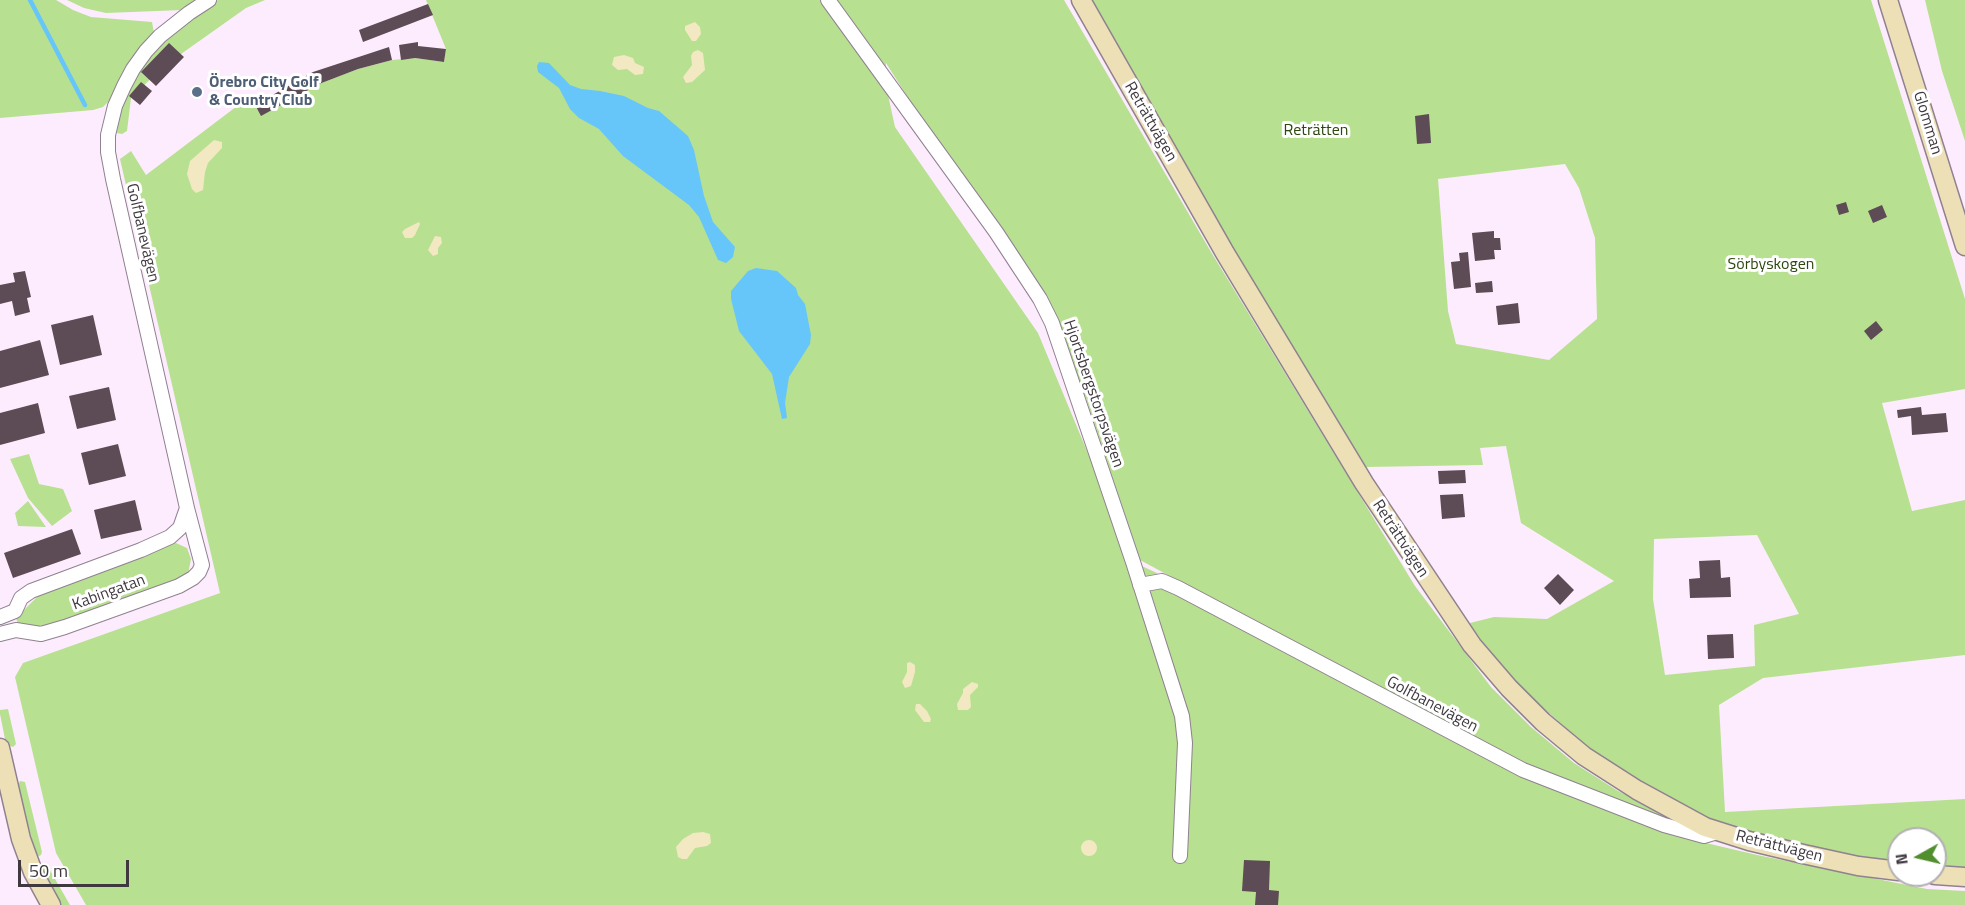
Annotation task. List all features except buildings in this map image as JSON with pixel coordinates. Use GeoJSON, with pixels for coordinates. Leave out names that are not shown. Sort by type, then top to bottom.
{"type":"FeatureCollection","features":[{"type":"Feature","properties":{"kind":"street","name":"Golfbanevägen"},"geometry":{"type":"LineString","coordinates":[[187,508],[113,179],[108,152],[108,135],[115,106],[124,86],[146,51],[160,36],[210,0]]}},
{"type":"Feature","properties":{"kind":"street","name":"Hjortsbergstorpsvägen"},"geometry":{"type":"LineString","coordinates":[[828,0],[936,147],[1040,299],[1052,323],[1182,716],[1185,743],[1179,856]]}},
{"type":"Feature","properties":{"kind":"street","name":"Reträttvägen"},"geometry":{"type":"LineString","coordinates":[[1081,0],[1226,253],[1364,483],[1472,645],[1509,688],[1543,722],[1584,756],[1654,800],[1706,826],[1749,841],[1803,854],[1887,870]]}},
{"type":"Feature","properties":{"kind":"street","name":"Glomman"},"geometry":{"type":"LineString","coordinates":[[1888,0],[1965,246]]}},
{"type":"Feature","properties":{"kind":"street"},"geometry":{"type":"LineString","coordinates":[[170,537],[180,528],[187,508]]}},
{"type":"Feature","properties":{"kind":"street","name":"Kabingatan"},"geometry":{"type":"LineString","coordinates":[[0,634],[16,630],[34,634],[49,632],[179,586],[193,578],[202,565],[187,508]]}},
{"type":"Feature","properties":{"kind":"street"},"geometry":{"type":"LineString","coordinates":[[170,537],[183,537],[198,546]]}},
{"type":"Feature","properties":{"kind":"street","name":"Kabingatan"},"geometry":{"type":"LineString","coordinates":[[0,617],[15,611],[21,598],[31,591],[170,537]]}},
{"type":"Feature","properties":{"kind":"street","name":"Golfbanevägen"},"geometry":{"type":"LineString","coordinates":[[1140,585],[1162,580],[1523,770],[1664,825],[1704,836],[1719,831]]}},
{"type":"Feature","properties":{"kind":"street"},"geometry":{"type":"LineString","coordinates":[[0,748],[21,839],[44,903]]}},
{"type":"Feature","properties":{"kind":"street"},"geometry":{"type":"LineString","coordinates":[[1947,875],[1965,877]]}},
{"type":"Feature","properties":{"kind":"green space"},"geometry":{"type":"Polygon","coordinates":[[[0,0],[56,0],[91,17],[152,22],[154,33],[135,54],[117,83],[111,99],[103,107],[93,110],[0,118],[0,0]]]}},
{"type":"Feature","properties":{"kind":"green space"},"geometry":{"type":"Polygon","coordinates":[[[67,0],[198,0],[182,10],[106,13],[84,8],[67,0]]]}},
{"type":"Feature","properties":{"kind":"green space"},"geometry":{"type":"Polygon","coordinates":[[[218,0],[265,0],[246,8],[164,66],[131,98],[127,131],[122,134],[117,133],[119,109],[140,67],[166,38],[218,0]]]}},
{"type":"Feature","properties":{"kind":"green space"},"geometry":{"type":"Polygon","coordinates":[[[426,0],[1064,0],[1211,252],[1415,586],[1491,687],[1531,727],[1574,763],[1618,791],[1693,828],[1599,805],[1672,835],[1887,881],[1887,887],[1965,891],[1965,905],[86,905],[56,853],[15,677],[23,663],[220,593],[120,159],[131,151],[146,175],[249,97],[261,115],[319,84],[358,69],[392,60],[415,58],[444,62],[446,49],[426,0]],[[886,63],[885,81],[895,127],[1038,333],[1133,562],[1207,596],[1140,560],[1086,398],[1044,299],[926,126],[886,63]]]}},
{"type":"Feature","properties":{"kind":"green space","name":"Sörbyskogen"},"geometry":{"type":"Polygon","coordinates":[[[1087,0],[1871,0],[1965,299],[1965,389],[1882,403],[1912,511],[1965,500],[1965,655],[1763,678],[1719,705],[1725,812],[1965,799],[1965,870],[1947,868],[1947,827],[1887,827],[1887,861],[1794,849],[1754,838],[1665,800],[1593,752],[1506,675],[1466,624],[1494,617],[1547,619],[1614,581],[1521,523],[1506,446],[1480,448],[1483,465],[1366,467],[1261,296],[1087,0]],[[1565,164],[1438,179],[1448,311],[1456,344],[1549,360],[1597,319],[1595,238],[1579,188],[1565,164]],[[1757,535],[1654,539],[1653,599],[1665,675],[1755,666],[1754,625],[1799,614],[1757,535]]]}},
{"type":"Feature","properties":{"kind":"green space"},"geometry":{"type":"Polygon","coordinates":[[[1925,0],[1965,0],[1965,141],[1942,71],[1925,0]]]}},
{"type":"Feature","properties":{"kind":"green space"},"geometry":{"type":"Polygon","coordinates":[[[29,454],[39,484],[63,489],[72,511],[52,526],[28,498],[10,459],[29,454]]]}},
{"type":"Feature","properties":{"kind":"green space"},"geometry":{"type":"Polygon","coordinates":[[[28,501],[46,527],[18,526],[15,513],[28,501]]]}},
{"type":"Feature","properties":{"kind":"green space"},"geometry":{"type":"Polygon","coordinates":[[[176,543],[187,548],[191,559],[188,574],[181,580],[57,625],[18,624],[16,618],[44,590],[176,543]]]}},
{"type":"Feature","properties":{"kind":"green space"},"geometry":{"type":"Polygon","coordinates":[[[8,709],[16,744],[13,747],[6,744],[0,714],[0,710],[8,709]]]}},
{"type":"Feature","properties":{"kind":"green space"},"geometry":{"type":"Polygon","coordinates":[[[20,781],[25,782],[42,852],[37,857],[17,787],[20,781]]]}},
{"type":"Feature","properties":{"kind":"green space"},"geometry":{"type":"Polygon","coordinates":[[[40,865],[47,865],[70,905],[58,905],[40,865]]]}},
{"type":"Feature","properties":{"kind":"sand"},"geometry":{"type":"Polygon","coordinates":[[[695,22],[700,27],[701,34],[696,41],[692,41],[685,26],[695,22]]]}},
{"type":"Feature","properties":{"kind":"sand"},"geometry":{"type":"Polygon","coordinates":[[[698,50],[703,53],[705,70],[692,82],[686,83],[683,77],[692,65],[693,52],[698,50]]]}},
{"type":"Feature","properties":{"kind":"sand"},"geometry":{"type":"Polygon","coordinates":[[[624,55],[633,58],[635,63],[644,67],[643,74],[635,75],[627,69],[618,70],[612,65],[614,57],[624,55]]]}},
{"type":"Feature","properties":{"kind":"sand"},"geometry":{"type":"Polygon","coordinates":[[[214,140],[222,142],[222,148],[208,163],[203,190],[196,193],[192,189],[187,174],[190,161],[214,140]]]}},
{"type":"Feature","properties":{"kind":"sand"},"geometry":{"type":"Polygon","coordinates":[[[419,222],[415,235],[412,238],[405,238],[402,232],[419,222]]]}},
{"type":"Feature","properties":{"kind":"sand"},"geometry":{"type":"Polygon","coordinates":[[[435,236],[441,237],[442,243],[438,248],[438,254],[433,256],[428,250],[435,236]]]}},
{"type":"Feature","properties":{"kind":"sand"},"geometry":{"type":"Polygon","coordinates":[[[907,663],[915,665],[915,672],[911,686],[905,688],[902,682],[907,672],[907,663]]]}},
{"type":"Feature","properties":{"kind":"sand"},"geometry":{"type":"Polygon","coordinates":[[[972,682],[978,684],[978,687],[970,695],[971,707],[968,710],[958,710],[957,704],[963,689],[972,682]]]}},
{"type":"Feature","properties":{"kind":"sand"},"geometry":{"type":"Polygon","coordinates":[[[916,704],[920,704],[927,711],[930,722],[924,722],[915,710],[916,704]]]}},
{"type":"Feature","properties":{"kind":"sand"},"geometry":{"type":"Polygon","coordinates":[[[693,833],[710,834],[711,843],[695,848],[687,859],[678,857],[676,847],[683,839],[693,833]]]}},
{"type":"Feature","properties":{"kind":"sand"},"geometry":{"type":"Polygon","coordinates":[[[1086,840],[1092,840],[1097,848],[1095,854],[1086,856],[1081,851],[1081,845],[1086,840]]]}},
{"type":"Feature","properties":{"kind":"water"},"geometry":{"type":"Polygon","coordinates":[[[539,62],[549,63],[570,85],[624,96],[659,111],[688,136],[694,150],[704,196],[713,222],[735,247],[733,257],[726,263],[718,260],[699,217],[689,205],[623,156],[599,129],[579,118],[570,109],[559,88],[538,72],[539,62]]]}},
{"type":"Feature","properties":{"kind":"water"},"geometry":{"type":"Polygon","coordinates":[[[756,268],[777,271],[796,288],[805,304],[811,335],[810,344],[789,377],[785,403],[787,418],[782,419],[772,374],[739,331],[731,299],[731,291],[748,271],[756,268]]]}},
{"type":"Feature","properties":{"kind":"waterway"},"geometry":{"type":"LineString","coordinates":[[30,0],[85,105]]}},
{"type":"Feature","properties":{"kind":"place","name":"Örebro City Golf & Country Club"},"geometry":{"type":"Point","coordinates":[197,92]}},
{"type":"Feature","properties":{"kind":"park label","name":"Reträtten"},"geometry":{"type":"Point","coordinates":[1316,131]}}]}
